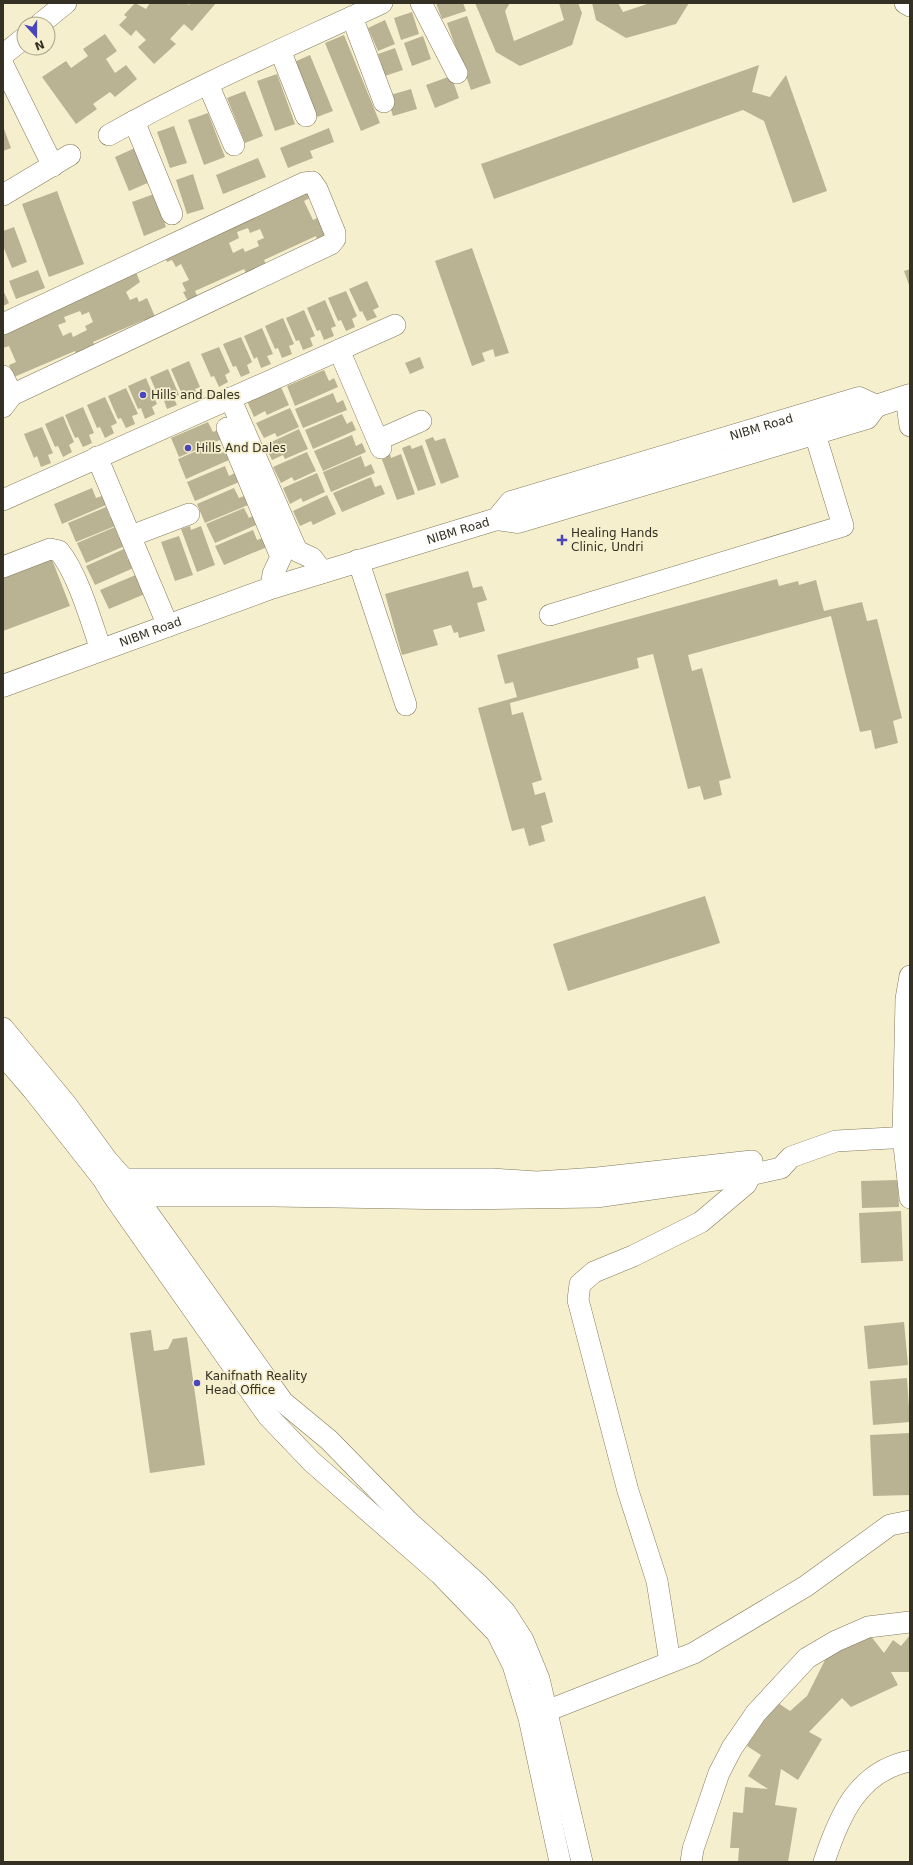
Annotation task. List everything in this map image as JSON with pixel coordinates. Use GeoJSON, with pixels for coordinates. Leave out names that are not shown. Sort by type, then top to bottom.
{"type":"FeatureCollection","features":[{"type":"Feature","properties":{"kind":"main road"},"geometry":{"type":"LineString","coordinates":[[496,518],[518,522],[867,418],[876,406],[908,396]]}},
{"type":"Feature","properties":{"kind":"main road","name":"NIBM Road"},"geometry":{"type":"LineString","coordinates":[[3,686],[270,588],[496,518],[511,502],[859,398],[876,406]]}},
{"type":"Feature","properties":{"kind":"street"},"geometry":{"type":"LineString","coordinates":[[50,16],[66,3]]}},
{"type":"Feature","properties":{"kind":"street"},"geometry":{"type":"LineString","coordinates":[[109,135],[208,84],[382,3]]}},
{"type":"Feature","properties":{"kind":"street"},"geometry":{"type":"LineString","coordinates":[[421,3],[458,72]]}},
{"type":"Feature","properties":{"kind":"street"},"geometry":{"type":"LineString","coordinates":[[905,3],[910,6]]}},
{"type":"Feature","properties":{"kind":"street"},"geometry":{"type":"LineString","coordinates":[[352,17],[384,102]]}},
{"type":"Feature","properties":{"kind":"street"},"geometry":{"type":"LineString","coordinates":[[3,55],[16,44]]}},
{"type":"Feature","properties":{"kind":"street"},"geometry":{"type":"LineString","coordinates":[[280,50],[306,116]]}},
{"type":"Feature","properties":{"kind":"street"},"geometry":{"type":"LineString","coordinates":[[3,65],[62,161],[3,195]]}},
{"type":"Feature","properties":{"kind":"street"},"geometry":{"type":"LineString","coordinates":[[208,84],[234,144]]}},
{"type":"Feature","properties":{"kind":"street"},"geometry":{"type":"LineString","coordinates":[[134,121],[172,214]]}},
{"type":"Feature","properties":{"kind":"street"},"geometry":{"type":"LineString","coordinates":[[3,324],[304,183],[312,182],[317,189],[335,233],[335,240],[331,244],[7,401],[3,376]]}},
{"type":"Feature","properties":{"kind":"street"},"geometry":{"type":"LineString","coordinates":[[3,500],[395,325]]}},
{"type":"Feature","properties":{"kind":"street"},"geometry":{"type":"LineString","coordinates":[[339,350],[380,444],[420,421]]}},
{"type":"Feature","properties":{"kind":"street"},"geometry":{"type":"LineString","coordinates":[[908,396],[910,426]]}},
{"type":"Feature","properties":{"kind":"street"},"geometry":{"type":"LineString","coordinates":[[224,401],[259,483],[281,556],[273,574],[270,588]]}},
{"type":"Feature","properties":{"kind":"street"},"geometry":{"type":"LineString","coordinates":[[550,615],[843,526],[815,434]]}},
{"type":"Feature","properties":{"kind":"street"},"geometry":{"type":"LineString","coordinates":[[97,457],[168,626]]}},
{"type":"Feature","properties":{"kind":"street"},"geometry":{"type":"LineString","coordinates":[[259,483],[297,550],[312,558],[322,571]]}},
{"type":"Feature","properties":{"kind":"street"},"geometry":{"type":"LineString","coordinates":[[131,536],[189,514]]}},
{"type":"Feature","properties":{"kind":"street"},"geometry":{"type":"LineString","coordinates":[[3,567],[50,549],[59,551],[65,558],[84,603],[101,650]]}},
{"type":"Feature","properties":{"kind":"street"},"geometry":{"type":"LineString","coordinates":[[358,560],[406,704]]}},
{"type":"Feature","properties":{"kind":"street"},"geometry":{"type":"LineString","coordinates":[[910,976],[906,999],[907,1137],[910,1198]]}},
{"type":"Feature","properties":{"kind":"street"},"geometry":{"type":"LineString","coordinates":[[3,1028],[66,1104],[107,1160],[113,1178],[114,1197],[268,1416],[312,1462],[440,1574],[497,1633],[538,1715],[582,1862]]}},
{"type":"Feature","properties":{"kind":"street"},"geometry":{"type":"LineString","coordinates":[[3,1055],[113,1178],[135,1196],[283,1402],[329,1440],[409,1522],[478,1584],[505,1612],[523,1640],[539,1679],[538,1715],[560,1862]]}},
{"type":"Feature","properties":{"kind":"street"},"geometry":{"type":"LineString","coordinates":[[114,1197],[458,1199],[596,1197],[754,1168],[782,1155],[792,1157],[836,1141],[907,1137]]}},
{"type":"Feature","properties":{"kind":"street"},"geometry":{"type":"LineString","coordinates":[[113,1178],[492,1179],[537,1182],[754,1168]]}},
{"type":"Feature","properties":{"kind":"street"},"geometry":{"type":"LineString","coordinates":[[670,1662],[657,1581],[628,1491],[578,1300],[580,1284],[594,1272],[633,1256],[701,1222],[746,1184],[754,1168]]}},
{"type":"Feature","properties":{"kind":"street"},"geometry":{"type":"LineString","coordinates":[[538,1715],[694,1653],[806,1586],[890,1525],[910,1521]]}},
{"type":"Feature","properties":{"kind":"street"},"geometry":{"type":"LineString","coordinates":[[691,1862],[693,1849],[719,1773],[732,1748],[756,1713],[807,1658],[868,1627],[910,1622]]}},
{"type":"Feature","properties":{"kind":"street"},"geometry":{"type":"LineString","coordinates":[[824,1862],[845,1809],[854,1794],[875,1775],[899,1763],[910,1761]]}},
{"type":"Feature","properties":{"kind":"building"},"geometry":{"type":"Polygon","coordinates":[[[135,3],[146,9],[150,3],[187,3],[189,5],[191,3],[216,3],[192,31],[184,24],[170,39],[176,44],[154,64],[138,47],[146,40],[136,30],[131,36],[119,25],[127,17],[124,15],[135,3]]]}},
{"type":"Feature","properties":{"kind":"building"},"geometry":{"type":"Polygon","coordinates":[[[436,3],[463,3],[466,11],[442,19],[436,3]]]}},
{"type":"Feature","properties":{"kind":"building"},"geometry":{"type":"Polygon","coordinates":[[[475,3],[510,3],[505,11],[514,41],[564,20],[559,3],[578,3],[582,13],[572,45],[520,66],[496,52],[475,3]]]}},
{"type":"Feature","properties":{"kind":"building"},"geometry":{"type":"Polygon","coordinates":[[[592,3],[618,3],[623,12],[650,3],[689,3],[676,24],[626,38],[596,20],[592,3]]]}},
{"type":"Feature","properties":{"kind":"building"},"geometry":{"type":"Polygon","coordinates":[[[412,12],[419,34],[401,40],[394,18],[412,12]]]}},
{"type":"Feature","properties":{"kind":"building"},"geometry":{"type":"Polygon","coordinates":[[[467,16],[491,83],[471,90],[447,23],[467,16]]]}},
{"type":"Feature","properties":{"kind":"building"},"geometry":{"type":"Polygon","coordinates":[[[385,20],[395,44],[378,51],[368,28],[385,20]]]}},
{"type":"Feature","properties":{"kind":"building"},"geometry":{"type":"Polygon","coordinates":[[[105,34],[117,51],[106,59],[115,73],[126,65],[137,79],[115,97],[110,92],[93,104],[97,109],[76,124],[42,77],[66,61],[71,68],[88,56],[83,49],[105,34]]]}},
{"type":"Feature","properties":{"kind":"building"},"geometry":{"type":"Polygon","coordinates":[[[344,35],[380,123],[361,131],[325,43],[344,35]]]}},
{"type":"Feature","properties":{"kind":"building"},"geometry":{"type":"Polygon","coordinates":[[[423,36],[431,59],[412,66],[404,43],[423,36]]]}},
{"type":"Feature","properties":{"kind":"building"},"geometry":{"type":"Polygon","coordinates":[[[395,48],[403,70],[385,76],[378,54],[395,48]]]}},
{"type":"Feature","properties":{"kind":"building"},"geometry":{"type":"Polygon","coordinates":[[[310,55],[333,111],[317,117],[294,62],[310,55]]]}},
{"type":"Feature","properties":{"kind":"building"},"geometry":{"type":"Polygon","coordinates":[[[759,65],[752,92],[770,97],[786,75],[827,191],[793,203],[764,121],[743,110],[494,199],[481,164],[759,65]]]}},
{"type":"Feature","properties":{"kind":"building"},"geometry":{"type":"Polygon","coordinates":[[[277,74],[295,124],[275,131],[257,81],[277,74]]]}},
{"type":"Feature","properties":{"kind":"building"},"geometry":{"type":"Polygon","coordinates":[[[451,76],[459,98],[435,108],[426,85],[451,76]]]}},
{"type":"Feature","properties":{"kind":"building"},"geometry":{"type":"Polygon","coordinates":[[[411,89],[417,109],[393,116],[387,96],[411,89]]]}},
{"type":"Feature","properties":{"kind":"building"},"geometry":{"type":"Polygon","coordinates":[[[245,91],[263,136],[245,143],[227,98],[245,91]]]}},
{"type":"Feature","properties":{"kind":"building"},"geometry":{"type":"Polygon","coordinates":[[[208,113],[225,157],[204,165],[188,120],[208,113]]]}},
{"type":"Feature","properties":{"kind":"building"},"geometry":{"type":"Polygon","coordinates":[[[3,126],[11,148],[3,151],[3,126]]]}},
{"type":"Feature","properties":{"kind":"building"},"geometry":{"type":"Polygon","coordinates":[[[174,126],[187,163],[170,168],[157,132],[174,126]]]}},
{"type":"Feature","properties":{"kind":"building"},"geometry":{"type":"Polygon","coordinates":[[[329,128],[334,142],[310,151],[313,158],[288,168],[280,148],[329,128]]]}},
{"type":"Feature","properties":{"kind":"building"},"geometry":{"type":"Polygon","coordinates":[[[135,148],[150,182],[129,191],[115,157],[135,148]]]}},
{"type":"Feature","properties":{"kind":"building"},"geometry":{"type":"Polygon","coordinates":[[[258,158],[266,177],[223,194],[216,175],[258,158]]]}},
{"type":"Feature","properties":{"kind":"building"},"geometry":{"type":"Polygon","coordinates":[[[193,174],[204,209],[187,214],[176,180],[193,174]]]}},
{"type":"Feature","properties":{"kind":"building"},"geometry":{"type":"Polygon","coordinates":[[[305,187],[310,198],[304,201],[313,220],[319,217],[327,235],[317,240],[316,236],[264,260],[266,264],[246,273],[244,269],[195,291],[198,298],[189,303],[183,292],[186,291],[182,283],[189,280],[181,264],[176,267],[172,260],[167,262],[163,253],[305,187]],[[248,228],[237,232],[239,238],[229,243],[233,253],[243,248],[245,252],[259,246],[257,241],[264,238],[260,229],[250,233],[248,228]]]}},
{"type":"Feature","properties":{"kind":"building"},"geometry":{"type":"Polygon","coordinates":[[[57,191],[84,264],[49,277],[22,204],[57,191]]]}},
{"type":"Feature","properties":{"kind":"building"},"geometry":{"type":"Polygon","coordinates":[[[154,194],[166,227],[144,236],[132,202],[154,194]]]}},
{"type":"Feature","properties":{"kind":"building"},"geometry":{"type":"Polygon","coordinates":[[[14,227],[27,262],[12,268],[3,246],[3,231],[14,227]]]}},
{"type":"Feature","properties":{"kind":"building"},"geometry":{"type":"Polygon","coordinates":[[[472,248],[509,353],[495,357],[493,349],[482,353],[485,361],[472,366],[435,261],[472,248]]]}},
{"type":"Feature","properties":{"kind":"building"},"geometry":{"type":"Polygon","coordinates":[[[910,269],[910,288],[904,271],[910,269]]]}},
{"type":"Feature","properties":{"kind":"building"},"geometry":{"type":"Polygon","coordinates":[[[38,270],[45,288],[16,299],[9,281],[38,270]]]}},
{"type":"Feature","properties":{"kind":"building"},"geometry":{"type":"Polygon","coordinates":[[[135,270],[140,282],[126,292],[130,300],[137,297],[139,302],[147,298],[156,319],[146,323],[144,320],[93,342],[95,346],[76,354],[75,351],[14,377],[9,365],[16,362],[9,346],[3,348],[3,328],[135,270]],[[80,311],[64,317],[66,322],[58,325],[63,336],[71,332],[73,337],[87,330],[85,326],[93,322],[89,312],[82,315],[80,311]]]}},
{"type":"Feature","properties":{"kind":"building"},"geometry":{"type":"Polygon","coordinates":[[[367,281],[379,307],[373,310],[377,317],[367,321],[362,311],[360,312],[349,289],[367,281]]]}},
{"type":"Feature","properties":{"kind":"building"},"geometry":{"type":"Polygon","coordinates":[[[3,290],[9,303],[3,306],[3,290]]]}},
{"type":"Feature","properties":{"kind":"building"},"geometry":{"type":"Polygon","coordinates":[[[346,291],[357,316],[352,319],[355,327],[346,331],[341,320],[338,321],[328,298],[346,291]]]}},
{"type":"Feature","properties":{"kind":"building"},"geometry":{"type":"Polygon","coordinates":[[[325,300],[336,326],[331,328],[334,336],[324,340],[320,330],[317,331],[307,308],[325,300]]]}},
{"type":"Feature","properties":{"kind":"building"},"geometry":{"type":"Polygon","coordinates":[[[304,310],[315,336],[310,338],[313,346],[303,350],[299,340],[296,341],[286,318],[304,310]]]}},
{"type":"Feature","properties":{"kind":"building"},"geometry":{"type":"Polygon","coordinates":[[[283,318],[294,344],[289,346],[292,354],[282,358],[278,348],[275,349],[265,326],[283,318]]]}},
{"type":"Feature","properties":{"kind":"building"},"geometry":{"type":"Polygon","coordinates":[[[262,328],[273,354],[267,356],[271,364],[261,368],[257,357],[254,359],[244,336],[262,328]]]}},
{"type":"Feature","properties":{"kind":"building"},"geometry":{"type":"Polygon","coordinates":[[[241,337],[252,362],[247,365],[250,373],[241,377],[236,366],[233,367],[223,344],[241,337]]]}},
{"type":"Feature","properties":{"kind":"building"},"geometry":{"type":"Polygon","coordinates":[[[219,347],[230,372],[225,375],[228,382],[219,387],[214,376],[211,377],[201,354],[219,347]]]}},
{"type":"Feature","properties":{"kind":"building"},"geometry":{"type":"Polygon","coordinates":[[[420,357],[424,368],[410,374],[405,363],[420,357]]]}},
{"type":"Feature","properties":{"kind":"building"},"geometry":{"type":"Polygon","coordinates":[[[189,361],[200,387],[195,389],[198,397],[189,401],[184,390],[181,392],[171,369],[189,361]]]}},
{"type":"Feature","properties":{"kind":"building"},"geometry":{"type":"Polygon","coordinates":[[[168,369],[179,395],[173,397],[177,405],[167,409],[163,398],[160,400],[150,377],[168,369]]]}},
{"type":"Feature","properties":{"kind":"building"},"geometry":{"type":"Polygon","coordinates":[[[324,370],[329,381],[334,378],[338,387],[295,406],[287,386],[324,370]]]}},
{"type":"Feature","properties":{"kind":"building","name":"Hills and Dales"},"geometry":{"type":"Polygon","coordinates":[[[146,378],[157,404],[152,407],[155,414],[145,419],[141,408],[138,409],[128,386],[146,378]]]}},
{"type":"Feature","properties":{"kind":"building"},"geometry":{"type":"Polygon","coordinates":[[[280,385],[289,405],[267,415],[265,411],[254,417],[247,401],[280,385]]]}},
{"type":"Feature","properties":{"kind":"building"},"geometry":{"type":"Polygon","coordinates":[[[126,388],[138,414],[132,416],[135,424],[126,428],[121,418],[118,419],[108,396],[126,388]]]}},
{"type":"Feature","properties":{"kind":"building"},"geometry":{"type":"Polygon","coordinates":[[[333,393],[337,403],[343,400],[347,410],[303,428],[295,409],[333,393]]]}},
{"type":"Feature","properties":{"kind":"building"},"geometry":{"type":"Polygon","coordinates":[[[105,397],[117,423],[111,426],[114,433],[105,438],[100,427],[97,428],[87,405],[105,397]]]}},
{"type":"Feature","properties":{"kind":"building"},"geometry":{"type":"Polygon","coordinates":[[[83,407],[94,433],[89,435],[92,443],[83,447],[78,437],[75,438],[65,415],[83,407]]]}},
{"type":"Feature","properties":{"kind":"building"},"geometry":{"type":"Polygon","coordinates":[[[290,408],[299,427],[277,437],[275,433],[264,438],[256,423],[290,408]]]}},
{"type":"Feature","properties":{"kind":"building"},"geometry":{"type":"Polygon","coordinates":[[[342,414],[347,424],[352,421],[356,430],[313,449],[305,430],[342,414]]]}},
{"type":"Feature","properties":{"kind":"building"},"geometry":{"type":"Polygon","coordinates":[[[63,416],[74,442],[69,445],[72,452],[63,457],[58,446],[55,447],[45,424],[63,416]]]}},
{"type":"Feature","properties":{"kind":"building","name":"Hills And Dales"},"geometry":{"type":"Polygon","coordinates":[[[208,422],[213,432],[218,430],[222,439],[179,457],[171,438],[208,422]]]}},
{"type":"Feature","properties":{"kind":"building"},"geometry":{"type":"Polygon","coordinates":[[[42,427],[53,453],[48,455],[51,463],[41,467],[37,456],[34,458],[24,434],[42,427]]]}},
{"type":"Feature","properties":{"kind":"building"},"geometry":{"type":"Polygon","coordinates":[[[299,429],[308,449],[285,459],[283,455],[272,460],[265,445],[299,429]]]}},
{"type":"Feature","properties":{"kind":"building"},"geometry":{"type":"Polygon","coordinates":[[[352,435],[356,446],[362,443],[366,452],[323,471],[314,451],[352,435]]]}},
{"type":"Feature","properties":{"kind":"building"},"geometry":{"type":"Polygon","coordinates":[[[433,437],[435,441],[445,438],[459,477],[441,484],[425,440],[433,437]]]}},
{"type":"Feature","properties":{"kind":"building"},"geometry":{"type":"Polygon","coordinates":[[[215,443],[220,454],[225,451],[229,460],[186,479],[178,459],[215,443]]]}},
{"type":"Feature","properties":{"kind":"building"},"geometry":{"type":"Polygon","coordinates":[[[410,445],[412,449],[422,445],[436,485],[418,491],[402,448],[410,445]]]}},
{"type":"Feature","properties":{"kind":"building"},"geometry":{"type":"Polygon","coordinates":[[[307,452],[316,471],[294,481],[292,477],[281,483],[273,467],[307,452]]]}},
{"type":"Feature","properties":{"kind":"building"},"geometry":{"type":"Polygon","coordinates":[[[390,454],[391,458],[401,454],[415,494],[397,500],[381,457],[390,454]]]}},
{"type":"Feature","properties":{"kind":"building"},"geometry":{"type":"Polygon","coordinates":[[[361,456],[365,467],[371,464],[375,473],[331,492],[323,472],[361,456]]]}},
{"type":"Feature","properties":{"kind":"building"},"geometry":{"type":"Polygon","coordinates":[[[225,466],[229,476],[235,473],[239,482],[195,501],[187,482],[225,466]]]}},
{"type":"Feature","properties":{"kind":"building"},"geometry":{"type":"Polygon","coordinates":[[[317,473],[325,492],[303,502],[301,498],[290,504],[283,488],[317,473]]]}},
{"type":"Feature","properties":{"kind":"building"},"geometry":{"type":"Polygon","coordinates":[[[371,477],[375,487],[381,485],[385,494],[342,512],[333,493],[371,477]]]}},
{"type":"Feature","properties":{"kind":"building"},"geometry":{"type":"Polygon","coordinates":[[[92,488],[96,498],[102,496],[106,505],[62,524],[54,504],[92,488]]]}},
{"type":"Feature","properties":{"kind":"building"},"geometry":{"type":"Polygon","coordinates":[[[234,488],[239,498],[244,496],[248,505],[205,523],[197,504],[234,488]]]}},
{"type":"Feature","properties":{"kind":"building"},"geometry":{"type":"Polygon","coordinates":[[[327,495],[336,514],[313,525],[311,521],[300,526],[293,511],[327,495]]]}},
{"type":"Feature","properties":{"kind":"building"},"geometry":{"type":"Polygon","coordinates":[[[106,507],[110,517],[116,515],[120,524],[76,542],[68,523],[106,507]]]}},
{"type":"Feature","properties":{"kind":"building"},"geometry":{"type":"Polygon","coordinates":[[[244,508],[249,518],[254,515],[258,524],[215,543],[206,524],[244,508]]]}},
{"type":"Feature","properties":{"kind":"building"},"geometry":{"type":"Polygon","coordinates":[[[190,526],[191,530],[201,526],[215,565],[197,572],[181,529],[190,526]]]}},
{"type":"Feature","properties":{"kind":"building"},"geometry":{"type":"Polygon","coordinates":[[[115,527],[119,538],[125,535],[129,544],[86,563],[77,543],[115,527]]]}},
{"type":"Feature","properties":{"kind":"building"},"geometry":{"type":"Polygon","coordinates":[[[253,530],[257,540],[263,538],[267,547],[224,565],[215,546],[253,530]]]}},
{"type":"Feature","properties":{"kind":"building"},"geometry":{"type":"Polygon","coordinates":[[[179,536],[193,575],[175,581],[161,542],[179,536]]]}},
{"type":"Feature","properties":{"kind":"building"},"geometry":{"type":"Polygon","coordinates":[[[124,549],[128,560],[134,557],[138,566],[95,585],[86,566],[124,549]]]}},
{"type":"Feature","properties":{"kind":"building"},"geometry":{"type":"Polygon","coordinates":[[[51,557],[70,606],[3,631],[3,576],[51,557]]]}},
{"type":"Feature","properties":{"kind":"building"},"geometry":{"type":"Polygon","coordinates":[[[468,571],[473,588],[482,586],[487,600],[477,603],[485,631],[459,638],[458,632],[454,633],[451,625],[433,630],[438,645],[402,655],[385,594],[468,571]]]}},
{"type":"Feature","properties":{"kind":"building"},"geometry":{"type":"Polygon","coordinates":[[[138,574],[152,591],[109,609],[100,590],[138,574]]]}},
{"type":"Feature","properties":{"kind":"building"},"geometry":{"type":"Polygon","coordinates":[[[777,579],[779,586],[798,581],[799,585],[816,580],[824,611],[862,602],[867,621],[877,619],[902,718],[893,721],[898,743],[875,749],[871,730],[860,732],[831,616],[688,655],[692,671],[702,668],[731,778],[719,781],[722,795],[704,800],[700,786],[688,789],[653,654],[637,658],[639,668],[510,703],[512,715],[523,712],[542,780],[532,783],[535,795],[545,792],[553,822],[541,826],[545,841],[529,846],[524,828],[512,831],[478,708],[517,697],[513,682],[505,684],[497,655],[777,579]]]}},
{"type":"Feature","properties":{"kind":"building"},"geometry":{"type":"Polygon","coordinates":[[[705,896],[720,943],[568,991],[553,944],[705,896]]]}},
{"type":"Feature","properties":{"kind":"building"},"geometry":{"type":"Polygon","coordinates":[[[898,1180],[899,1207],[862,1208],[861,1181],[898,1180]]]}},
{"type":"Feature","properties":{"kind":"building"},"geometry":{"type":"Polygon","coordinates":[[[901,1211],[903,1261],[861,1263],[859,1213],[901,1211]]]}},
{"type":"Feature","properties":{"kind":"building"},"geometry":{"type":"Polygon","coordinates":[[[904,1322],[908,1365],[868,1369],[864,1326],[904,1322]]]}},
{"type":"Feature","properties":{"kind":"building"},"geometry":{"type":"Polygon","coordinates":[[[151,1330],[154,1351],[168,1349],[173,1339],[187,1337],[205,1465],[150,1473],[130,1333],[151,1330]]]}},
{"type":"Feature","properties":{"kind":"building"},"geometry":{"type":"Polygon","coordinates":[[[907,1378],[910,1422],[873,1425],[870,1381],[907,1378]]]}},
{"type":"Feature","properties":{"kind":"building"},"geometry":{"type":"Polygon","coordinates":[[[910,1433],[910,1495],[873,1496],[870,1435],[910,1433]]]}},
{"type":"Feature","properties":{"kind":"building"},"geometry":{"type":"Polygon","coordinates":[[[870,1635],[884,1653],[893,1640],[901,1646],[910,1635],[910,1672],[891,1672],[898,1685],[851,1707],[842,1698],[809,1732],[822,1739],[798,1780],[781,1769],[775,1805],[797,1808],[788,1862],[738,1862],[739,1848],[730,1848],[733,1812],[743,1813],[745,1787],[768,1789],[748,1776],[761,1755],[747,1746],[775,1701],[790,1711],[807,1696],[825,1660],[857,1636],[870,1635]]]}},
{"type":"Feature","properties":{"kind":"place","name":"Hills and Dales"},"geometry":{"type":"Point","coordinates":[143,395]}},
{"type":"Feature","properties":{"kind":"place","name":"Hills And Dales"},"geometry":{"type":"Point","coordinates":[188,448]}},
{"type":"Feature","properties":{"kind":"place","name":"Healing Hands Clinic, Undri"},"geometry":{"type":"Point","coordinates":[562,540]}},
{"type":"Feature","properties":{"kind":"place","name":"Kanifnath Reality Head Office"},"geometry":{"type":"Point","coordinates":[197,1383]}}]}
